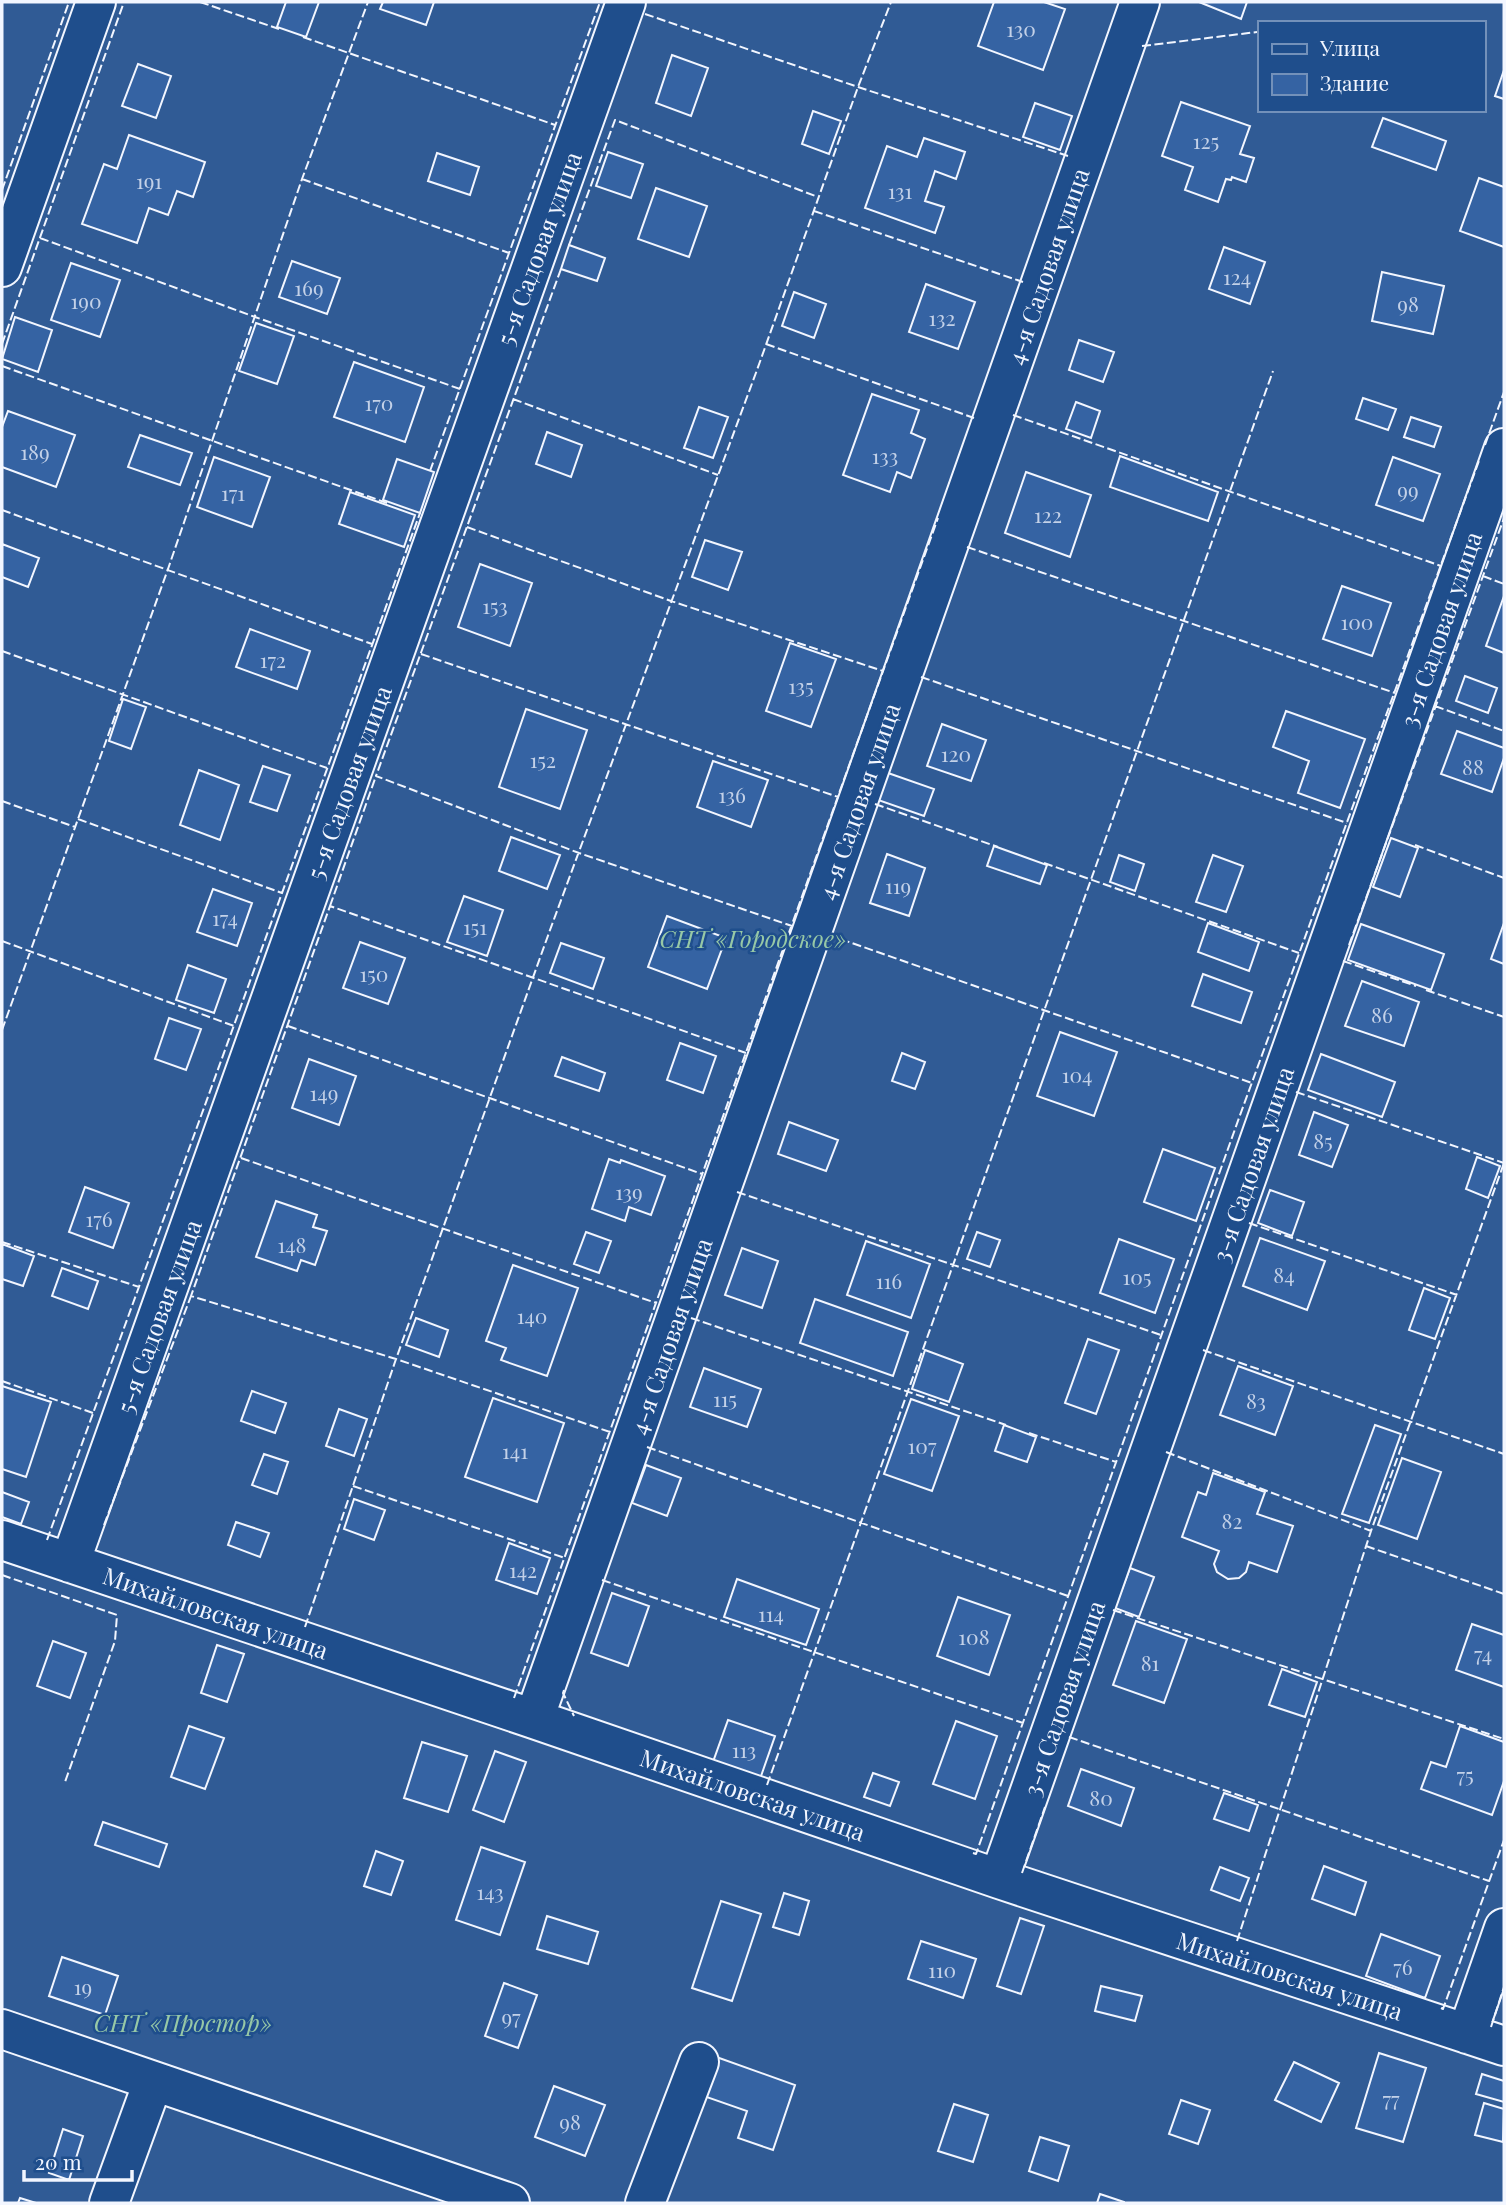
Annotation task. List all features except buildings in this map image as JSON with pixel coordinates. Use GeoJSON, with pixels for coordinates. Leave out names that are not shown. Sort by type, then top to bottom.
{"type":"FeatureCollection","features":[{"type":"Feature","properties":{"kind":"street"},"geometry":{"type":"LineString","coordinates":[[2,267],[96,2]]}},
{"type":"Feature","properties":{"kind":"street","name":"5-я Садовая улица"},"geometry":{"type":"LineString","coordinates":[[70,1563],[626,2]]}},
{"type":"Feature","properties":{"kind":"street","name":"4-я Садовая улица"},"geometry":{"type":"LineString","coordinates":[[534,1719],[1140,2]]}},
{"type":"Feature","properties":{"kind":"street","name":"3-я Садовая улица"},"geometry":{"type":"LineString","coordinates":[[999,1879],[1504,448]]}},
{"type":"Feature","properties":{"kind":"street","name":"Михайловская улица"},"geometry":{"type":"LineString","coordinates":[[2,1540],[999,1879],[1504,2046]]}},
{"type":"Feature","properties":{"kind":"street"},"geometry":{"type":"LineString","coordinates":[[1467,2034],[1504,1928]]}},
{"type":"Feature","properties":{"kind":"street"},"geometry":{"type":"LineString","coordinates":[[2,2029],[510,2203]]}},
{"type":"Feature","properties":{"kind":"street"},"geometry":{"type":"LineString","coordinates":[[645,2203],[699,2062]]}},
{"type":"Feature","properties":{"kind":"street"},"geometry":{"type":"LineString","coordinates":[[109,2203],[153,2082]]}},
{"type":"Feature","properties":{"kind":"shaded area","name":"СНТ «Городское»"},"geometry":{"type":"Polygon","coordinates":[[[2,2],[1504,2],[1504,2203],[2,2203],[2,2]]]}},
{"type":"Feature","properties":{"kind":"fence"},"geometry":{"type":"LineString","coordinates":[[2,190],[69,2]]}},
{"type":"Feature","properties":{"kind":"fence"},"geometry":{"type":"LineString","coordinates":[[2,344],[124,2]]}},
{"type":"Feature","properties":{"kind":"fence"},"geometry":{"type":"LineString","coordinates":[[200,2],[279,29]]}},
{"type":"Feature","properties":{"kind":"fence"},"geometry":{"type":"LineString","coordinates":[[2,1030],[168,569],[302,179],[368,2]]}},
{"type":"Feature","properties":{"kind":"fence"},"geometry":{"type":"LineString","coordinates":[[430,471],[600,2]]}},
{"type":"Feature","properties":{"kind":"fence"},"geometry":{"type":"LineString","coordinates":[[305,1627],[396,1359],[550,930],[891,2]]}},
{"type":"Feature","properties":{"kind":"fence"},"geometry":{"type":"LineString","coordinates":[[645,14],[1068,156]]}},
{"type":"Feature","properties":{"kind":"fence"},"geometry":{"type":"LineString","coordinates":[[1142,46],[1257,32]]}},
{"type":"Feature","properties":{"kind":"fence"},"geometry":{"type":"LineString","coordinates":[[303,37],[555,125]]}},
{"type":"Feature","properties":{"kind":"fence"},"geometry":{"type":"LineString","coordinates":[[569,245],[615,120],[818,197]]}},
{"type":"Feature","properties":{"kind":"fence"},"geometry":{"type":"LineString","coordinates":[[302,179],[509,253]]}},
{"type":"Feature","properties":{"kind":"fence"},"geometry":{"type":"LineString","coordinates":[[814,211],[1023,282]]}},
{"type":"Feature","properties":{"kind":"fence"},"geometry":{"type":"LineString","coordinates":[[40,238],[460,389]]}},
{"type":"Feature","properties":{"kind":"fence"},"geometry":{"type":"LineString","coordinates":[[561,269],[376,776],[579,853],[792,926]]}},
{"type":"Feature","properties":{"kind":"fence"},"geometry":{"type":"LineString","coordinates":[[766,344],[974,418]]}},
{"type":"Feature","properties":{"kind":"fence"},"geometry":{"type":"LineString","coordinates":[[2,366],[387,503]]}},
{"type":"Feature","properties":{"kind":"fence"},"geometry":{"type":"LineString","coordinates":[[767,1785],[1273,371]]}},
{"type":"Feature","properties":{"kind":"fence"},"geometry":{"type":"LineString","coordinates":[[1485,445],[1504,392]]}},
{"type":"Feature","properties":{"kind":"fence"},"geometry":{"type":"LineString","coordinates":[[513,399],[718,475]]}},
{"type":"Feature","properties":{"kind":"fence"},"geometry":{"type":"LineString","coordinates":[[1013,415],[1441,566]]}},
{"type":"Feature","properties":{"kind":"fence"},"geometry":{"type":"LineString","coordinates":[[973,1853],[976,1854],[1239,1118],[1480,458]]}},
{"type":"Feature","properties":{"kind":"fence"},"geometry":{"type":"LineString","coordinates":[[2,510],[372,644]]}},
{"type":"Feature","properties":{"kind":"fence"},"geometry":{"type":"LineString","coordinates":[[47,1540],[420,513]]}},
{"type":"Feature","properties":{"kind":"fence"},"geometry":{"type":"LineString","coordinates":[[514,1698],[938,518]]}},
{"type":"Feature","properties":{"kind":"fence"},"geometry":{"type":"LineString","coordinates":[[1349,945],[1504,518]]}},
{"type":"Feature","properties":{"kind":"fence"},"geometry":{"type":"LineString","coordinates":[[467,527],[671,601],[883,671]]}},
{"type":"Feature","properties":{"kind":"fence"},"geometry":{"type":"LineString","coordinates":[[967,547],[1395,693]]}},
{"type":"Feature","properties":{"kind":"fence"},"geometry":{"type":"LineString","coordinates":[[1483,576],[1504,584]]}},
{"type":"Feature","properties":{"kind":"fence"},"geometry":{"type":"LineString","coordinates":[[2,651],[327,768]]}},
{"type":"Feature","properties":{"kind":"fence"},"geometry":{"type":"LineString","coordinates":[[421,654],[838,797]]}},
{"type":"Feature","properties":{"kind":"fence"},"geometry":{"type":"LineString","coordinates":[[921,677],[1347,823]]}},
{"type":"Feature","properties":{"kind":"fence"},"geometry":{"type":"LineString","coordinates":[[1435,706],[1504,731]]}},
{"type":"Feature","properties":{"kind":"fence"},"geometry":{"type":"LineString","coordinates":[[330,906],[376,776]]}},
{"type":"Feature","properties":{"kind":"fence"},"geometry":{"type":"LineString","coordinates":[[2,801],[75,827]]}},
{"type":"Feature","properties":{"kind":"fence"},"geometry":{"type":"LineString","coordinates":[[875,804],[998,847]]}},
{"type":"Feature","properties":{"kind":"fence"},"geometry":{"type":"LineString","coordinates":[[78,819],[282,893]]}},
{"type":"Feature","properties":{"kind":"fence"},"geometry":{"type":"LineString","coordinates":[[1415,845],[1504,878]]}},
{"type":"Feature","properties":{"kind":"fence"},"geometry":{"type":"LineString","coordinates":[[1044,863],[1299,953]]}},
{"type":"Feature","properties":{"kind":"fence"},"geometry":{"type":"LineString","coordinates":[[610,1432],[396,1359],[191,1296],[330,906],[746,1053]]}},
{"type":"Feature","properties":{"kind":"fence"},"geometry":{"type":"LineString","coordinates":[[829,935],[1252,1083]]}},
{"type":"Feature","properties":{"kind":"fence"},"geometry":{"type":"LineString","coordinates":[[2,941],[234,1026]]}},
{"type":"Feature","properties":{"kind":"fence"},"geometry":{"type":"LineString","coordinates":[[1343,961],[1416,986]]}},
{"type":"Feature","properties":{"kind":"fence"},"geometry":{"type":"LineString","coordinates":[[1426,990],[1504,1017]]}},
{"type":"Feature","properties":{"kind":"fence"},"geometry":{"type":"LineString","coordinates":[[288,1026],[702,1174]]}},
{"type":"Feature","properties":{"kind":"fence"},"geometry":{"type":"LineString","coordinates":[[1296,1092],[1504,1163]]}},
{"type":"Feature","properties":{"kind":"fence"},"geometry":{"type":"LineString","coordinates":[[241,1158],[656,1303]]}},
{"type":"Feature","properties":{"kind":"fence"},"geometry":{"type":"LineString","coordinates":[[1237,1941],[1371,1531],[1504,1163]]}},
{"type":"Feature","properties":{"kind":"fence"},"geometry":{"type":"LineString","coordinates":[[737,1192],[1161,1335]]}},
{"type":"Feature","properties":{"kind":"fence"},"geometry":{"type":"LineString","coordinates":[[1249,1223],[1457,1295]]}},
{"type":"Feature","properties":{"kind":"fence"},"geometry":{"type":"LineString","coordinates":[[2,1242],[139,1287]]}},
{"type":"Feature","properties":{"kind":"fence"},"geometry":{"type":"LineString","coordinates":[[104,1525],[191,1296]]}},
{"type":"Feature","properties":{"kind":"fence"},"geometry":{"type":"LineString","coordinates":[[691,1318],[1006,1425]]}},
{"type":"Feature","properties":{"kind":"fence"},"geometry":{"type":"LineString","coordinates":[[1203,1350],[1504,1454]]}},
{"type":"Feature","properties":{"kind":"fence"},"geometry":{"type":"LineString","coordinates":[[2,1381],[93,1413]]}},
{"type":"Feature","properties":{"kind":"fence"},"geometry":{"type":"LineString","coordinates":[[1029,1433],[1116,1462]]}},
{"type":"Feature","properties":{"kind":"fence"},"geometry":{"type":"LineString","coordinates":[[647,1447],[1068,1596]]}},
{"type":"Feature","properties":{"kind":"fence"},"geometry":{"type":"LineString","coordinates":[[1166,1452],[1371,1531]]}},
{"type":"Feature","properties":{"kind":"fence"},"geometry":{"type":"LineString","coordinates":[[353,1486],[565,1558]]}},
{"type":"Feature","properties":{"kind":"fence"},"geometry":{"type":"LineString","coordinates":[[1366,1546],[1504,1594]]}},
{"type":"Feature","properties":{"kind":"fence"},"geometry":{"type":"LineString","coordinates":[[2,1575],[117,1615],[115,1641],[65,1782]]}},
{"type":"Feature","properties":{"kind":"fence"},"geometry":{"type":"LineString","coordinates":[[602,1580],[1023,1723]]}},
{"type":"Feature","properties":{"kind":"fence"},"geometry":{"type":"LineString","coordinates":[[1113,1610],[1504,1739]]}},
{"type":"Feature","properties":{"kind":"fence"},"geometry":{"type":"LineString","coordinates":[[564,1690],[574,1716]]}},
{"type":"Feature","properties":{"kind":"fence"},"geometry":{"type":"LineString","coordinates":[[1069,1737],[1489,1881]]}},
{"type":"Feature","properties":{"kind":"fence"},"geometry":{"type":"LineString","coordinates":[[1022,1873],[1045,1807]]}},
{"type":"Feature","properties":{"kind":"fence"},"geometry":{"type":"LineString","coordinates":[[1441,2008],[1443,2009],[1504,1840]]}},
{"type":"Feature","properties":{"kind":"fence"},"geometry":{"type":"LineString","coordinates":[[1491,2027],[1504,1987]]}},
{"type":"Feature","properties":{"kind":"park label","name":"СНТ «Простор»"},"geometry":{"type":"Point","coordinates":[183,2022]}}]}
